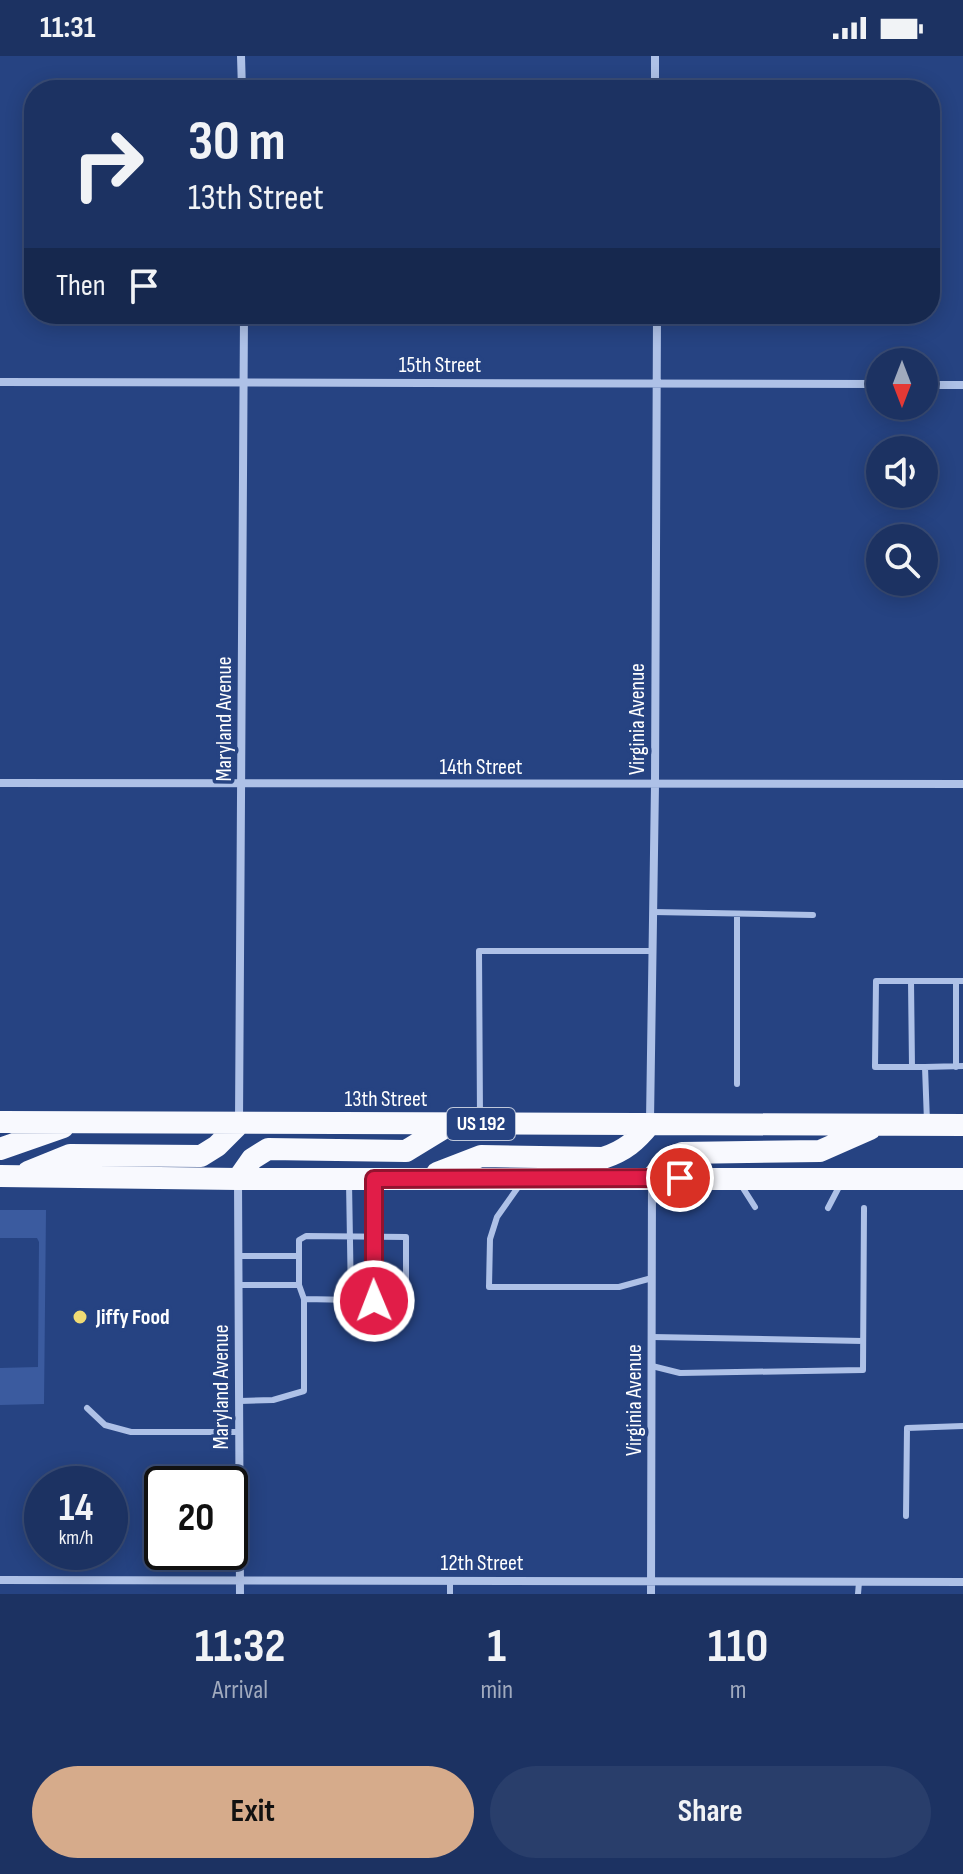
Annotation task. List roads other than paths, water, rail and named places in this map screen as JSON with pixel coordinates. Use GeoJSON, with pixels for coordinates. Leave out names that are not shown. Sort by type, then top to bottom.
{"type":"FeatureCollection","features":[{"type":"Feature","properties":{"kind":"highway","name":"13th Street"},"geometry":{"type":"LineString","coordinates":[[0,1122],[963,1125]]}},
{"type":"Feature","properties":{"kind":"highway"},"geometry":{"type":"LineString","coordinates":[[0,1149],[76,1122]]}},
{"type":"Feature","properties":{"kind":"highway"},"geometry":{"type":"LineString","coordinates":[[10,1176],[70,1155],[201,1156],[217,1146],[239,1124]]}},
{"type":"Feature","properties":{"kind":"highway"},"geometry":{"type":"LineString","coordinates":[[421,1179],[481,1156],[603,1158],[620,1153],[650,1124]]}},
{"type":"Feature","properties":{"kind":"highway"},"geometry":{"type":"LineString","coordinates":[[238,1179],[252,1159],[268,1149],[406,1151],[448,1125]]}},
{"type":"Feature","properties":{"kind":"highway"},"geometry":{"type":"LineString","coordinates":[[652,1178],[668,1158],[682,1153],[820,1151],[878,1125]]}},
{"type":"Feature","properties":{"kind":"highway"},"geometry":{"type":"LineString","coordinates":[[10,1176],[963,1179]]}},
{"type":"Feature","properties":{"kind":"street"},"geometry":{"type":"LineString","coordinates":[[241,56],[242,80]]}},
{"type":"Feature","properties":{"kind":"street"},"geometry":{"type":"LineString","coordinates":[[655,56],[655,80]]}},
{"type":"Feature","properties":{"kind":"street","name":"Maryland Avenue"},"geometry":{"type":"LineString","coordinates":[[239,1124],[244,324]]}},
{"type":"Feature","properties":{"kind":"street","name":"Virginia Avenue"},"geometry":{"type":"LineString","coordinates":[[650,1124],[657,324]]}},
{"type":"Feature","properties":{"kind":"street","name":"15th Street"},"geometry":{"type":"LineString","coordinates":[[0,382],[866,384]]}},
{"type":"Feature","properties":{"kind":"street"},"geometry":{"type":"LineString","coordinates":[[938,385],[963,385]]}},
{"type":"Feature","properties":{"kind":"street","name":"14th Street"},"geometry":{"type":"LineString","coordinates":[[0,783],[963,784]]}},
{"type":"Feature","properties":{"kind":"street","name":"Virginia Avenue"},"geometry":{"type":"LineString","coordinates":[[651,1594],[652,1178]]}},
{"type":"Feature","properties":{"kind":"street","name":"Maryland Avenue"},"geometry":{"type":"LineString","coordinates":[[238,1179],[240,1594]]}},
{"type":"Feature","properties":{"kind":"street","name":"12th Street"},"geometry":{"type":"LineString","coordinates":[[0,1580],[963,1582]]}},
{"type":"Feature","properties":{"kind":"lane"},"geometry":{"type":"LineString","coordinates":[[653,912],[813,915]]}},
{"type":"Feature","properties":{"kind":"lane"},"geometry":{"type":"LineString","coordinates":[[737,914],[737,1084]]}},
{"type":"Feature","properties":{"kind":"lane"},"geometry":{"type":"LineString","coordinates":[[480,1124],[479,951],[652,951]]}},
{"type":"Feature","properties":{"kind":"lane"},"geometry":{"type":"LineString","coordinates":[[876,981],[959,981],[960,1066],[875,1067],[876,981]]}},
{"type":"Feature","properties":{"kind":"lane"},"geometry":{"type":"LineString","coordinates":[[911,981],[912,1067]]}},
{"type":"Feature","properties":{"kind":"lane"},"geometry":{"type":"LineString","coordinates":[[925,1067],[927,1125]]}},
{"type":"Feature","properties":{"kind":"lane"},"geometry":{"type":"LineString","coordinates":[[737,1178],[755,1207]]}},
{"type":"Feature","properties":{"kind":"lane"},"geometry":{"type":"LineString","coordinates":[[349,1179],[351,1300]]}},
{"type":"Feature","properties":{"kind":"lane"},"geometry":{"type":"LineString","coordinates":[[374,1179],[374,1301]]}},
{"type":"Feature","properties":{"kind":"lane"},"geometry":{"type":"LineString","coordinates":[[524,1179],[497,1217],[490,1239],[489,1287],[619,1287],[652,1278]]}},
{"type":"Feature","properties":{"kind":"lane"},"geometry":{"type":"LineString","coordinates":[[828,1208],[843,1179]]}},
{"type":"Feature","properties":{"kind":"lane"},"geometry":{"type":"LineString","coordinates":[[652,1366],[680,1373],[863,1370],[864,1208]]}},
{"type":"Feature","properties":{"kind":"lane"},"geometry":{"type":"LineString","coordinates":[[240,1401],[273,1400],[304,1391],[304,1299],[299,1285],[299,1240],[306,1236],[406,1237],[406,1301],[304,1299]]}},
{"type":"Feature","properties":{"kind":"lane"},"geometry":{"type":"LineString","coordinates":[[239,1256],[299,1256]]}},
{"type":"Feature","properties":{"kind":"lane"},"geometry":{"type":"LineString","coordinates":[[239,1285],[299,1285]]}},
{"type":"Feature","properties":{"kind":"lane"},"geometry":{"type":"LineString","coordinates":[[652,1337],[863,1341]]}},
{"type":"Feature","properties":{"kind":"lane"},"geometry":{"type":"LineString","coordinates":[[87,1408],[105,1425],[131,1432],[240,1432]]}},
{"type":"Feature","properties":{"kind":"lane"},"geometry":{"type":"LineString","coordinates":[[906,1516],[907,1428],[963,1426]]}},
{"type":"Feature","properties":{"kind":"lane"},"geometry":{"type":"LineString","coordinates":[[450,1581],[450,1594]]}},
{"type":"Feature","properties":{"kind":"lane"},"geometry":{"type":"LineString","coordinates":[[858,1594],[859,1582]]}},
{"type":"Feature","properties":{"kind":"place","name":"Jiffy Food"},"geometry":{"type":"Point","coordinates":[80,1317]}}]}
